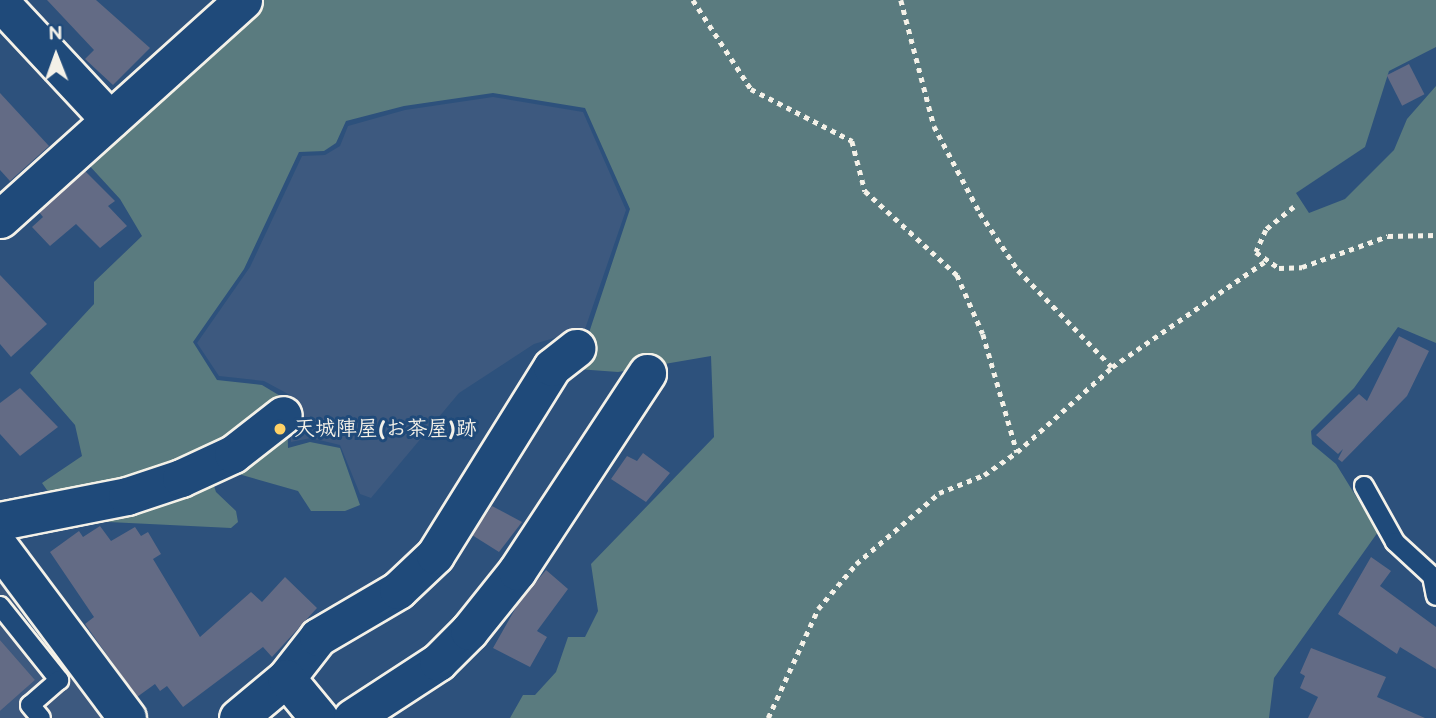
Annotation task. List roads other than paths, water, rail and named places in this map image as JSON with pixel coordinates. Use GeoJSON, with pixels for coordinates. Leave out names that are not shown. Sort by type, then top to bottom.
{"type":"FeatureCollection","features":[{"type":"Feature","properties":{"kind":"street"},"geometry":{"type":"LineString","coordinates":[[0,219],[243,0]]}},
{"type":"Feature","properties":{"kind":"street"},"geometry":{"type":"LineString","coordinates":[[0,2],[110,120]]}},
{"type":"Feature","properties":{"kind":"street"},"geometry":{"type":"LineString","coordinates":[[238,718],[286,678],[318,637],[398,590],[435,555],[552,367],[576,348]]}},
{"type":"Feature","properties":{"kind":"street"},"geometry":{"type":"LineString","coordinates":[[352,718],[438,662],[469,631],[517,571],[647,373]]}},
{"type":"Feature","properties":{"kind":"street"},"geometry":{"type":"LineString","coordinates":[[0,521],[127,496],[181,478],[233,454],[283,415]]}},
{"type":"Feature","properties":{"kind":"street"},"geometry":{"type":"LineString","coordinates":[[0,548],[127,718]]}},
{"type":"Feature","properties":{"kind":"street"},"geometry":{"type":"LineString","coordinates":[[286,678],[319,718]]}},
{"type":"Feature","properties":{"kind":"lane"},"geometry":{"type":"LineString","coordinates":[[1364,486],[1395,542],[1432,576],[1436,596]]}},
{"type":"Feature","properties":{"kind":"lane"},"geometry":{"type":"LineString","coordinates":[[0,606],[59,680],[30,705],[41,718]]}},
{"type":"Feature","properties":{"kind":"place","name":"天城陣屋(お茶屋)跡"},"geometry":{"type":"Point","coordinates":[280,429]}}]}
